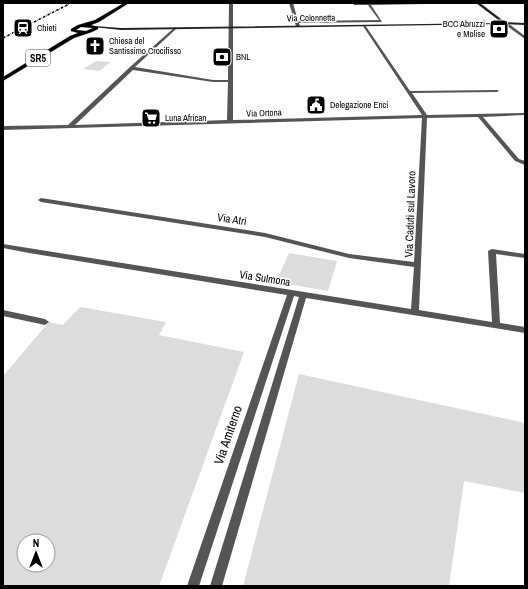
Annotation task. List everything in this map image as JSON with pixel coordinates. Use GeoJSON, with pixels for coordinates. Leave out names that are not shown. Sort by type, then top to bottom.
{"type":"FeatureCollection","features":[{"type":"Feature","properties":{"kind":"main road"},"geometry":{"type":"LineString","coordinates":[[72,38],[75,31],[73,30],[74,28],[97,21],[127,3]]}},
{"type":"Feature","properties":{"kind":"main road"},"geometry":{"type":"LineString","coordinates":[[479,3],[506,24]]}},
{"type":"Feature","properties":{"kind":"main road"},"geometry":{"type":"LineString","coordinates":[[93,28],[97,21]]}},
{"type":"Feature","properties":{"kind":"main road","name":"Via Colonnetta"},"geometry":{"type":"LineString","coordinates":[[121,29],[525,24]]}},
{"type":"Feature","properties":{"kind":"main road"},"geometry":{"type":"LineString","coordinates":[[84,26],[93,28],[121,29]]}},
{"type":"Feature","properties":{"kind":"main road"},"geometry":{"type":"LineString","coordinates":[[93,28],[121,29]]}},
{"type":"Feature","properties":{"kind":"main road","name":"SR5"},"geometry":{"type":"LineString","coordinates":[[3,79],[72,38],[93,28]]}},
{"type":"Feature","properties":{"kind":"main road","name":"SR5"},"geometry":{"type":"LineString","coordinates":[[75,31],[84,32]]}},
{"type":"Feature","properties":{"kind":"street"},"geometry":{"type":"LineString","coordinates":[[230,122],[231,3]]}},
{"type":"Feature","properties":{"kind":"street"},"geometry":{"type":"LineString","coordinates":[[291,3],[298,26]]}},
{"type":"Feature","properties":{"kind":"street"},"geometry":{"type":"LineString","coordinates":[[354,4],[479,3]]}},
{"type":"Feature","properties":{"kind":"street"},"geometry":{"type":"LineString","coordinates":[[297,22],[381,21],[369,4]]}},
{"type":"Feature","properties":{"kind":"street"},"geometry":{"type":"LineString","coordinates":[[506,24],[525,38]]}},
{"type":"Feature","properties":{"kind":"street"},"geometry":{"type":"LineString","coordinates":[[365,26],[425,116]]}},
{"type":"Feature","properties":{"kind":"street"},"geometry":{"type":"LineString","coordinates":[[70,126],[175,28]]}},
{"type":"Feature","properties":{"kind":"street"},"geometry":{"type":"LineString","coordinates":[[131,68],[213,81],[231,81]]}},
{"type":"Feature","properties":{"kind":"street"},"geometry":{"type":"LineString","coordinates":[[409,92],[497,91]]}},
{"type":"Feature","properties":{"kind":"street","name":"Via Ortona"},"geometry":{"type":"LineString","coordinates":[[3,128],[525,114]]}},
{"type":"Feature","properties":{"kind":"street"},"geometry":{"type":"LineString","coordinates":[[479,115],[517,160],[525,163]]}},
{"type":"Feature","properties":{"kind":"street","name":"Via Caduti sul Lavoro"},"geometry":{"type":"LineString","coordinates":[[415,313],[425,116]]}},
{"type":"Feature","properties":{"kind":"street","name":"Via Atri"},"geometry":{"type":"LineString","coordinates":[[41,200],[257,234],[349,256],[418,265]]}},
{"type":"Feature","properties":{"kind":"street","name":"Via Sulmona"},"geometry":{"type":"LineString","coordinates":[[3,246],[303,296],[525,330]]}},
{"type":"Feature","properties":{"kind":"street"},"geometry":{"type":"LineString","coordinates":[[496,325],[492,251],[525,256]]}},
{"type":"Feature","properties":{"kind":"street","name":"Via Amiterno"},"geometry":{"type":"LineString","coordinates":[[193,586],[291,294]]}},
{"type":"Feature","properties":{"kind":"street"},"geometry":{"type":"LineString","coordinates":[[216,586],[303,296]]}},
{"type":"Feature","properties":{"kind":"street"},"geometry":{"type":"LineString","coordinates":[[3,313],[45,322]]}},
{"type":"Feature","properties":{"kind":"shaded area"},"geometry":{"type":"Polygon","coordinates":[[[96,61],[111,62],[99,71],[83,69],[96,61]]]}},
{"type":"Feature","properties":{"kind":"shaded area"},"geometry":{"type":"Polygon","coordinates":[[[289,253],[337,261],[328,291],[276,282],[289,253]]]}},
{"type":"Feature","properties":{"kind":"shaded area"},"geometry":{"type":"Polygon","coordinates":[[[80,307],[166,322],[159,335],[244,352],[159,586],[3,586],[3,376],[49,322],[63,325],[80,307]]]}},
{"type":"Feature","properties":{"kind":"shaded area"},"geometry":{"type":"Polygon","coordinates":[[[299,374],[525,423],[525,493],[464,481],[449,586],[243,586],[299,374]]]}},
{"type":"Feature","properties":{"kind":"railway"},"geometry":{"type":"LineString","coordinates":[[3,38],[71,3]]}},
{"type":"Feature","properties":{"kind":"place","name":"Chieti"},"geometry":{"type":"Point","coordinates":[23,28]}},
{"type":"Feature","properties":{"kind":"place","name":"BCC Abruzzi e Molise"},"geometry":{"type":"Point","coordinates":[499,29]}},
{"type":"Feature","properties":{"kind":"place","name":"Chiesa del Santissimo Crocifisso"},"geometry":{"type":"Point","coordinates":[95,46]}},
{"type":"Feature","properties":{"kind":"place","name":"BNL"},"geometry":{"type":"Point","coordinates":[222,57]}},
{"type":"Feature","properties":{"kind":"place","name":"Delegazione Enci"},"geometry":{"type":"Point","coordinates":[316,105]}},
{"type":"Feature","properties":{"kind":"place","name":"Luna African"},"geometry":{"type":"Point","coordinates":[151,118]}}]}
